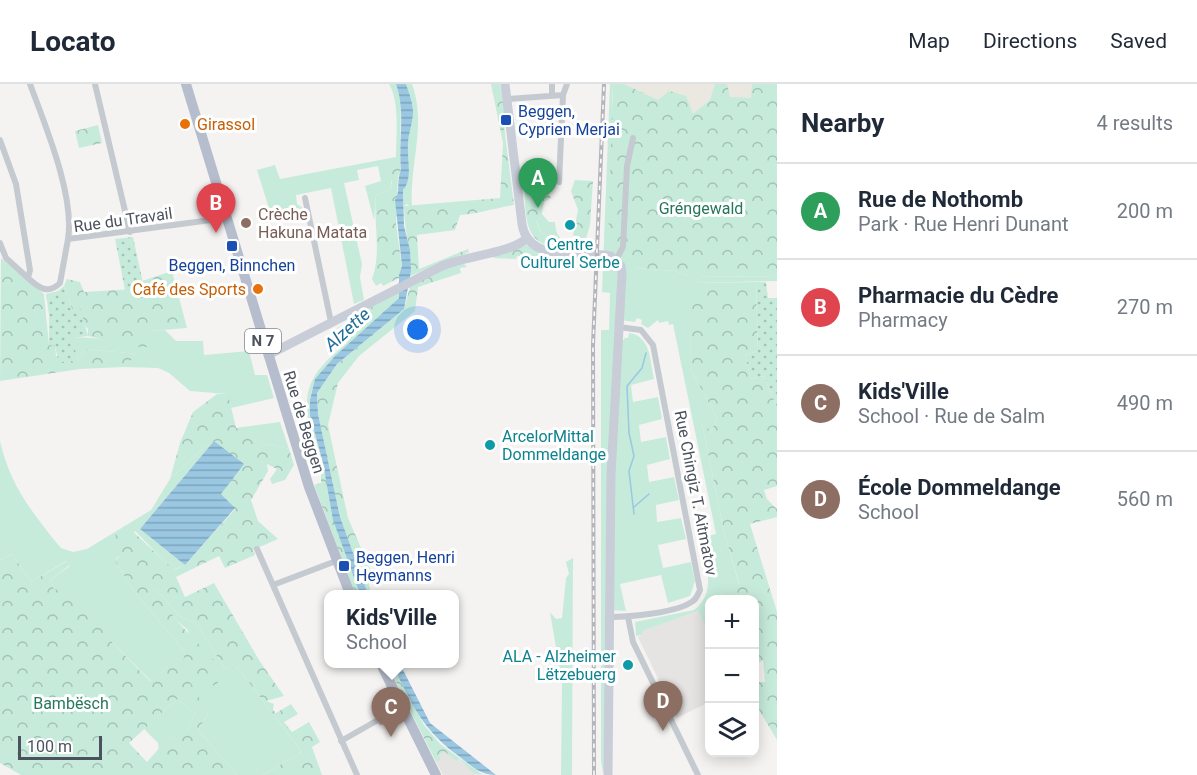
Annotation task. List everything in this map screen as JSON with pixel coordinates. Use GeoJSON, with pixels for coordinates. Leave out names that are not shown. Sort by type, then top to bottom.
{"type":"FeatureCollection","features":[{"type":"Feature","properties":{"kind":"main road","name":"Rue de Beggen"},"geometry":{"type":"LineString","coordinates":[[186,84],[309,487],[348,590]]}},
{"type":"Feature","properties":{"kind":"main road"},"geometry":{"type":"LineString","coordinates":[[383,668],[436,775]]}},
{"type":"Feature","properties":{"kind":"street"},"geometry":{"type":"LineString","coordinates":[[30,84],[61,179],[70,221],[69,239]]}},
{"type":"Feature","properties":{"kind":"street"},"geometry":{"type":"LineString","coordinates":[[95,84],[130,232]]}},
{"type":"Feature","properties":{"kind":"street"},"geometry":{"type":"LineString","coordinates":[[505,84],[522,224],[526,239],[539,249],[603,255],[616,260],[622,274],[611,476],[608,775]]}},
{"type":"Feature","properties":{"kind":"street"},"geometry":{"type":"LineString","coordinates":[[552,84],[552,94]]}},
{"type":"Feature","properties":{"kind":"street"},"geometry":{"type":"LineString","coordinates":[[559,182],[563,95],[567,84]]}},
{"type":"Feature","properties":{"kind":"street"},"geometry":{"type":"LineString","coordinates":[[507,99],[563,95]]}},
{"type":"Feature","properties":{"kind":"street"},"geometry":{"type":"LineString","coordinates":[[616,260],[623,247],[627,166],[633,138]]}},
{"type":"Feature","properties":{"kind":"street"},"geometry":{"type":"LineString","coordinates":[[0,140],[16,184],[30,270],[28,278],[6,258],[0,243]]}},
{"type":"Feature","properties":{"kind":"street"},"geometry":{"type":"LineString","coordinates":[[305,198],[331,322]]}},
{"type":"Feature","properties":{"kind":"street","name":"Rue du Travail"},"geometry":{"type":"LineString","coordinates":[[28,278],[45,290],[56,287],[63,278],[69,239],[226,218]]}},
{"type":"Feature","properties":{"kind":"street"},"geometry":{"type":"LineString","coordinates":[[268,355],[459,259],[513,247],[526,239]]}},
{"type":"Feature","properties":{"kind":"street","name":"Rue Chingiz T. Aitmatov"},"geometry":{"type":"LineString","coordinates":[[609,617],[628,617],[691,603],[700,590],[700,580],[653,345],[641,330],[620,327]]}},
{"type":"Feature","properties":{"kind":"street"},"geometry":{"type":"LineString","coordinates":[[257,549],[357,775]]}},
{"type":"Feature","properties":{"kind":"street"},"geometry":{"type":"LineString","coordinates":[[273,585],[336,561]]}},
{"type":"Feature","properties":{"kind":"street"},"geometry":{"type":"LineString","coordinates":[[628,617],[633,642],[698,775]]}},
{"type":"Feature","properties":{"kind":"street"},"geometry":{"type":"LineString","coordinates":[[341,741],[392,712],[404,710]]}},
{"type":"Feature","properties":{"kind":"shaded area"},"geometry":{"type":"Polygon","coordinates":[[[613,84],[759,84],[758,143],[613,84]]]}},
{"type":"Feature","properties":{"kind":"shaded area"},"geometry":{"type":"Polygon","coordinates":[[[698,611],[705,626],[705,704],[677,718],[638,637],[642,635],[641,631],[698,611]]]}},
{"type":"Feature","properties":{"kind":"shaded area"},"geometry":{"type":"Polygon","coordinates":[[[445,752],[458,759],[476,775],[443,775],[436,762],[441,760],[439,755],[445,752]]]}},
{"type":"Feature","properties":{"kind":"green space"},"geometry":{"type":"Polygon","coordinates":[[[389,84],[396,84],[401,98],[400,157],[396,157],[396,109],[389,84]]]}},
{"type":"Feature","properties":{"kind":"green space"},"geometry":{"type":"Polygon","coordinates":[[[406,84],[412,84],[418,115],[412,207],[407,204],[404,206],[403,190],[409,174],[408,141],[413,112],[406,84]]]}},
{"type":"Feature","properties":{"kind":"green space"},"geometry":{"type":"Polygon","coordinates":[[[491,84],[500,84],[514,205],[460,215],[455,230],[417,235],[419,269],[468,249],[469,252],[410,276],[404,206],[500,198],[503,143],[491,84]]]}},
{"type":"Feature","properties":{"kind":"green space"},"geometry":{"type":"Polygon","coordinates":[[[610,84],[613,84],[612,99],[623,247],[636,268],[675,271],[691,277],[777,276],[777,281],[692,283],[690,368],[717,418],[710,434],[702,423],[724,532],[739,584],[720,595],[706,595],[708,576],[700,538],[716,534],[673,324],[669,325],[668,321],[659,323],[658,320],[648,328],[641,324],[642,320],[637,318],[635,322],[620,320],[619,346],[625,338],[628,338],[629,333],[642,339],[648,350],[654,379],[631,385],[633,402],[658,397],[662,419],[639,425],[641,442],[666,437],[670,459],[647,465],[649,482],[674,477],[679,500],[656,505],[657,522],[681,518],[686,539],[658,545],[663,568],[691,562],[695,581],[690,596],[668,603],[661,575],[620,584],[626,611],[610,610],[608,771],[603,772],[601,761],[601,330],[609,330],[610,293],[602,292],[610,84]]]}},
{"type":"Feature","properties":{"kind":"green space","name":"Gréngewald"},"geometry":{"type":"Polygon","coordinates":[[[613,84],[624,84],[658,100],[669,91],[686,96],[693,114],[710,100],[715,84],[727,84],[730,97],[751,98],[752,84],[777,84],[777,276],[691,277],[675,271],[636,268],[620,254],[622,247],[608,244],[613,84]]]}},
{"type":"Feature","properties":{"kind":"green space"},"geometry":{"type":"Polygon","coordinates":[[[98,125],[102,143],[79,148],[75,131],[98,125]]]}},
{"type":"Feature","properties":{"kind":"green space"},"geometry":{"type":"Polygon","coordinates":[[[396,157],[390,190],[376,195],[374,220],[365,186],[381,181],[378,166],[357,170],[359,180],[344,183],[362,264],[360,277],[364,300],[354,304],[331,188],[296,195],[297,204],[304,209],[271,215],[257,170],[275,165],[280,179],[396,157]]]}},
{"type":"Feature","properties":{"kind":"green space"},"geometry":{"type":"Polygon","coordinates":[[[396,157],[400,157],[401,170],[398,176],[396,224],[402,267],[399,278],[383,286],[381,283],[376,286],[372,279],[377,248],[376,195],[390,190],[392,182],[387,166],[396,157]]]}},
{"type":"Feature","properties":{"kind":"green space"},"geometry":{"type":"Polygon","coordinates":[[[575,180],[593,181],[590,225],[585,242],[573,235],[578,210],[571,191],[575,180]]]}},
{"type":"Feature","properties":{"kind":"green space"},"geometry":{"type":"Polygon","coordinates":[[[543,182],[551,198],[544,202],[541,218],[536,220],[541,233],[556,241],[548,240],[547,245],[533,236],[529,228],[525,201],[524,184],[543,182]]]}},
{"type":"Feature","properties":{"kind":"green space"},"geometry":{"type":"Polygon","coordinates":[[[541,213],[549,222],[555,222],[561,238],[578,244],[582,251],[549,247],[550,241],[555,241],[541,233],[536,219],[541,218],[541,213]]]}},
{"type":"Feature","properties":{"kind":"green space"},"geometry":{"type":"Polygon","coordinates":[[[133,237],[146,297],[136,299],[134,290],[125,290],[115,239],[133,237]]]}},
{"type":"Feature","properties":{"kind":"green space"},"geometry":{"type":"Polygon","coordinates":[[[526,245],[538,251],[575,256],[574,263],[517,256],[516,259],[494,258],[495,253],[526,245]]]}},
{"type":"Feature","properties":{"kind":"green space"},"geometry":{"type":"Polygon","coordinates":[[[1,258],[44,294],[49,345],[55,345],[56,356],[77,360],[86,349],[137,354],[124,367],[80,369],[0,381],[1,258]]]}},
{"type":"Feature","properties":{"kind":"green space"},"geometry":{"type":"Polygon","coordinates":[[[463,263],[467,267],[460,268],[461,273],[418,287],[415,311],[359,356],[338,383],[328,425],[348,518],[374,578],[369,584],[370,590],[367,590],[340,517],[318,414],[317,393],[337,364],[404,309],[410,287],[444,269],[463,263]]]}},
{"type":"Feature","properties":{"kind":"green space"},"geometry":{"type":"Polygon","coordinates":[[[172,271],[187,328],[151,331],[151,347],[129,347],[88,336],[88,329],[72,309],[64,286],[67,279],[80,282],[84,292],[134,289],[136,298],[146,297],[142,281],[172,271]]]}},
{"type":"Feature","properties":{"kind":"green space"},"geometry":{"type":"Polygon","coordinates":[[[756,282],[758,351],[745,355],[751,379],[764,376],[777,407],[777,486],[764,490],[767,499],[777,509],[777,517],[750,524],[777,612],[777,740],[759,710],[759,682],[765,682],[763,660],[759,662],[759,595],[720,594],[739,583],[724,532],[702,423],[706,421],[710,434],[717,418],[690,368],[691,283],[756,282]]]}},
{"type":"Feature","properties":{"kind":"green space"},"geometry":{"type":"Polygon","coordinates":[[[756,282],[766,282],[768,298],[777,298],[777,407],[764,376],[751,379],[745,355],[758,351],[756,282]]]}},
{"type":"Feature","properties":{"kind":"green space"},"geometry":{"type":"Polygon","coordinates":[[[64,286],[72,309],[80,308],[88,336],[73,338],[77,360],[59,363],[55,346],[49,345],[46,294],[58,291],[64,286]]]}},
{"type":"Feature","properties":{"kind":"green space"},"geometry":{"type":"Polygon","coordinates":[[[399,292],[399,298],[348,345],[337,328],[354,319],[353,316],[399,292]]]}},
{"type":"Feature","properties":{"kind":"green space"},"geometry":{"type":"Polygon","coordinates":[[[165,330],[176,341],[203,341],[204,355],[249,351],[255,375],[267,375],[274,398],[231,408],[227,394],[190,391],[169,373],[158,368],[124,367],[136,354],[86,349],[77,360],[72,338],[92,338],[151,346],[151,331],[165,330]]]}},
{"type":"Feature","properties":{"kind":"green space"},"geometry":{"type":"Polygon","coordinates":[[[347,343],[348,345],[318,377],[312,391],[310,404],[312,418],[325,474],[321,473],[314,446],[307,412],[307,399],[314,377],[322,366],[347,343]]]}},
{"type":"Feature","properties":{"kind":"green space"},"geometry":{"type":"Polygon","coordinates":[[[217,394],[228,394],[236,428],[257,433],[261,446],[271,444],[289,449],[294,465],[285,480],[272,484],[270,479],[277,469],[267,464],[268,471],[251,500],[258,521],[278,539],[253,550],[255,555],[225,568],[219,556],[176,577],[185,597],[214,583],[259,660],[284,696],[266,701],[274,704],[273,710],[276,713],[291,704],[298,714],[284,722],[292,732],[309,722],[320,742],[312,747],[322,775],[263,775],[302,752],[238,668],[225,669],[197,624],[179,616],[160,593],[152,589],[177,621],[224,671],[216,686],[197,682],[183,663],[185,652],[134,591],[115,561],[119,557],[105,546],[126,525],[174,570],[185,565],[235,509],[221,494],[215,441],[204,447],[170,479],[180,443],[193,412],[217,394]]]}},
{"type":"Feature","properties":{"kind":"green space"},"geometry":{"type":"Polygon","coordinates":[[[280,422],[289,449],[271,444],[261,446],[235,428],[280,422]]]}},
{"type":"Feature","properties":{"kind":"green space"},"geometry":{"type":"Polygon","coordinates":[[[0,441],[9,470],[29,506],[61,548],[73,552],[87,549],[151,510],[170,479],[204,447],[214,441],[140,529],[185,565],[173,570],[135,531],[115,561],[134,591],[185,652],[197,682],[188,630],[177,621],[150,588],[160,593],[179,616],[197,624],[225,669],[238,668],[302,752],[263,775],[237,775],[198,730],[208,714],[168,667],[151,681],[111,641],[54,590],[51,579],[70,566],[66,561],[31,582],[12,554],[0,560],[0,441]]]}},
{"type":"Feature","properties":{"kind":"green space"},"geometry":{"type":"Polygon","coordinates":[[[321,473],[325,474],[359,590],[353,590],[314,485],[321,483],[321,473]]]}},
{"type":"Feature","properties":{"kind":"green space","name":"Bambësch"},"geometry":{"type":"Polygon","coordinates":[[[12,554],[31,582],[67,561],[70,565],[51,579],[54,590],[71,587],[111,641],[150,681],[168,667],[176,666],[192,685],[208,714],[198,730],[237,775],[21,775],[0,763],[0,560],[12,554]],[[177,699],[129,743],[147,762],[168,738],[188,730],[195,713],[177,699]]]}},
{"type":"Feature","properties":{"kind":"green space"},"geometry":{"type":"Polygon","coordinates":[[[573,558],[572,775],[561,775],[562,683],[550,612],[556,619],[562,618],[566,578],[569,574],[566,562],[573,558]]]}},
{"type":"Feature","properties":{"kind":"green space"},"geometry":{"type":"Polygon","coordinates":[[[705,597],[705,626],[698,611],[642,631],[642,635],[636,636],[635,622],[694,610],[705,597]]]}},
{"type":"Feature","properties":{"kind":"green space"},"geometry":{"type":"Polygon","coordinates":[[[389,668],[394,668],[424,725],[440,744],[483,775],[474,774],[459,759],[456,761],[445,752],[439,755],[441,760],[436,762],[389,668]]]}},
{"type":"Feature","properties":{"kind":"green space"},"geometry":{"type":"Polygon","coordinates":[[[177,699],[195,713],[188,731],[168,738],[159,751],[158,743],[144,729],[177,699]]]}},
{"type":"Feature","properties":{"kind":"water","name":"Alzette"},"geometry":{"type":"Polygon","coordinates":[[[396,84],[406,84],[413,112],[408,141],[409,175],[403,190],[404,226],[410,250],[411,271],[404,309],[337,364],[317,393],[318,414],[340,517],[367,590],[359,590],[333,520],[323,463],[310,415],[310,400],[315,379],[335,356],[399,298],[399,275],[402,266],[395,200],[401,170],[399,95],[396,84]]]}},
{"type":"Feature","properties":{"kind":"water"},"geometry":{"type":"Polygon","coordinates":[[[214,441],[244,464],[221,494],[235,508],[185,565],[140,529],[214,441]]]}},
{"type":"Feature","properties":{"kind":"water"},"geometry":{"type":"Polygon","coordinates":[[[394,668],[402,668],[430,723],[496,775],[485,774],[477,770],[436,737],[419,715],[394,668]]]}},
{"type":"Feature","properties":{"kind":"waterway"},"geometry":{"type":"LineString","coordinates":[[634,514],[629,471],[634,456],[629,433],[627,386],[642,368],[646,353]]}},
{"type":"Feature","properties":{"kind":"waterway"},"geometry":{"type":"LineString","coordinates":[[634,507],[649,494]]}},
{"type":"Feature","properties":{"kind":"railway"},"geometry":{"type":"LineString","coordinates":[[594,775],[593,345],[604,84]]}},
{"type":"Feature","properties":{"kind":"place","name":"Beggen, Cyprien Merjai"},"geometry":{"type":"Point","coordinates":[506,120]}},
{"type":"Feature","properties":{"kind":"place","name":"Girassol"},"geometry":{"type":"Point","coordinates":[185,124]}},
{"type":"Feature","properties":{"kind":"place","name":"Rue de Nothomb"},"geometry":{"type":"Point","coordinates":[538,208]}},
{"type":"Feature","properties":{"kind":"place","name":"Crèche Hakuna Matata"},"geometry":{"type":"Point","coordinates":[246,223]}},
{"type":"Feature","properties":{"kind":"place","name":"Centre Culturel Serbe"},"geometry":{"type":"Point","coordinates":[570,225]}},
{"type":"Feature","properties":{"kind":"place","name":"Pharmacie du Cèdre"},"geometry":{"type":"Point","coordinates":[216,233]}},
{"type":"Feature","properties":{"kind":"place","name":"Beggen, Binnchen"},"geometry":{"type":"Point","coordinates":[232,246]}},
{"type":"Feature","properties":{"kind":"place","name":"Café des Sports"},"geometry":{"type":"Point","coordinates":[258,289]}},
{"type":"Feature","properties":{"kind":"place","name":"ArcelorMittal Dommeldange"},"geometry":{"type":"Point","coordinates":[490,445]}},
{"type":"Feature","properties":{"kind":"place","name":"Beggen, Henri Heymanns"},"geometry":{"type":"Point","coordinates":[344,566]}},
{"type":"Feature","properties":{"kind":"place","name":"ALA - Alzheimer Lëtzebuerg"},"geometry":{"type":"Point","coordinates":[628,665]}},
{"type":"Feature","properties":{"kind":"place","name":"École Dommeldange"},"geometry":{"type":"Point","coordinates":[663,731]}},
{"type":"Feature","properties":{"kind":"place","name":"Kids'Ville"},"geometry":{"type":"Point","coordinates":[391,737]}}]}
